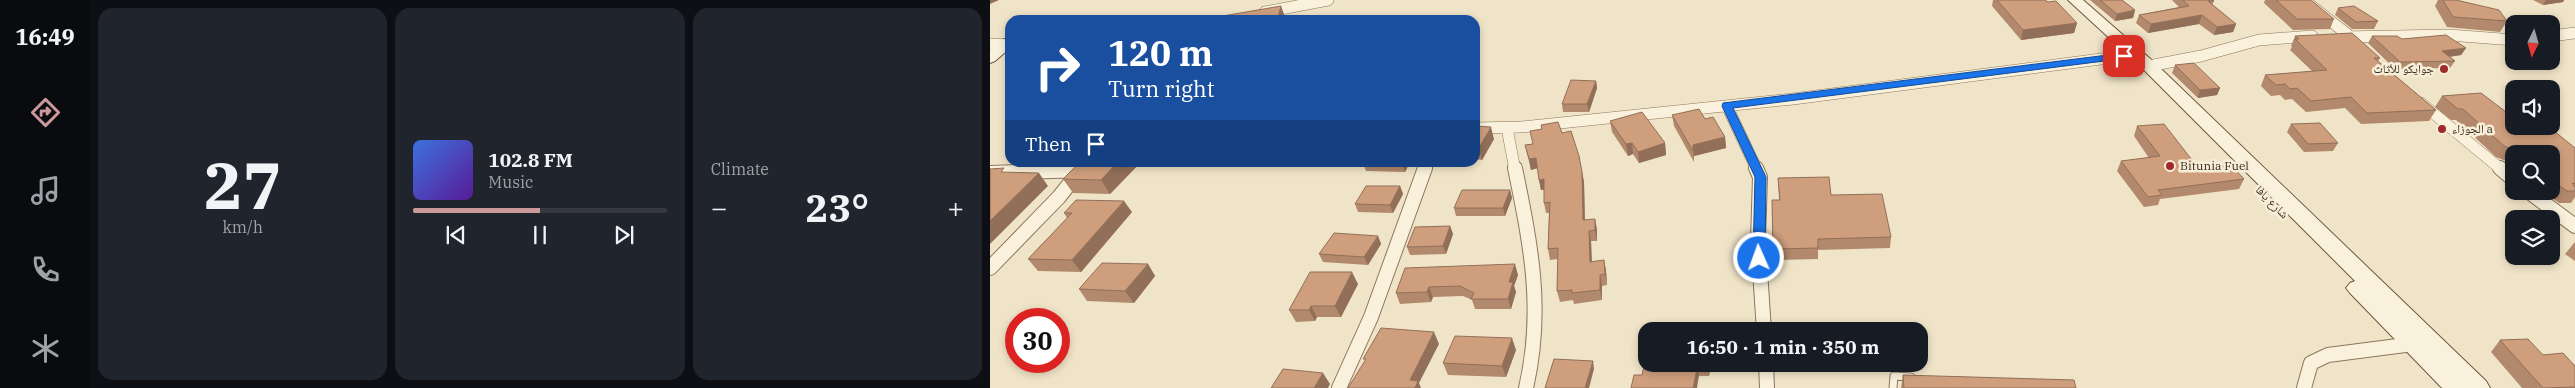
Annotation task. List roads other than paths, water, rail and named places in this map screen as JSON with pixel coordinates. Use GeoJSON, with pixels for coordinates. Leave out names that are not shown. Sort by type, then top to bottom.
{"type":"FeatureCollection","features":[{"type":"Feature","properties":{"kind":"street"},"geometry":{"type":"LineString","coordinates":[[1256,13],[1328,0]]}},
{"type":"Feature","properties":{"kind":"street","name":"شارع يافا"},"geometry":{"type":"LineString","coordinates":[[2060,0],[2124,56],[2456,388]]}},
{"type":"Feature","properties":{"kind":"street"},"geometry":{"type":"LineString","coordinates":[[2076,0],[2149,66],[2478,388]]}},
{"type":"Feature","properties":{"kind":"street"},"geometry":{"type":"LineString","coordinates":[[2304,0],[2365,50]]}},
{"type":"Feature","properties":{"kind":"street"},"geometry":{"type":"LineString","coordinates":[[2560,35],[2575,33]]}},
{"type":"Feature","properties":{"kind":"street"},"geometry":{"type":"LineString","coordinates":[[2149,66],[2202,56],[2259,40],[2329,36],[2449,35],[2505,39]]}},
{"type":"Feature","properties":{"kind":"street"},"geometry":{"type":"LineString","coordinates":[[990,58],[1002,44]]}},
{"type":"Feature","properties":{"kind":"street"},"geometry":{"type":"LineString","coordinates":[[1480,128],[1507,128],[1727,106],[2124,56]]}},
{"type":"Feature","properties":{"kind":"street"},"geometry":{"type":"LineString","coordinates":[[2414,97],[2505,173]]}},
{"type":"Feature","properties":{"kind":"street"},"geometry":{"type":"LineString","coordinates":[[1727,106],[1760,177],[1758,240],[1763,322]]}},
{"type":"Feature","properties":{"kind":"street"},"geometry":{"type":"LineString","coordinates":[[1507,128],[1536,300],[1533,364],[1526,388]]}},
{"type":"Feature","properties":{"kind":"street"},"geometry":{"type":"LineString","coordinates":[[990,173],[1071,167]]}},
{"type":"Feature","properties":{"kind":"street"},"geometry":{"type":"LineString","coordinates":[[990,268],[1059,197],[1083,167]]}},
{"type":"Feature","properties":{"kind":"street"},"geometry":{"type":"LineString","coordinates":[[1339,388],[1371,317],[1425,167]]}},
{"type":"Feature","properties":{"kind":"street"},"geometry":{"type":"LineString","coordinates":[[2539,200],[2558,216],[2575,226]]}},
{"type":"Feature","properties":{"kind":"street"},"geometry":{"type":"LineString","coordinates":[[2304,388],[2311,363],[2328,355],[2413,344]]}},
{"type":"Feature","properties":{"kind":"street"},"geometry":{"type":"LineString","coordinates":[[1766,372],[1767,388]]}},
{"type":"Feature","properties":{"kind":"lane"},"geometry":{"type":"LineString","coordinates":[[1893,388],[1894,376],[1924,378]]}},
{"type":"Feature","properties":{"kind":"place","name":"جوايكو للأثاث"},"geometry":{"type":"Point","coordinates":[2444,69]}},
{"type":"Feature","properties":{"kind":"place","name":"الجوزاء a"},"geometry":{"type":"Point","coordinates":[2442,129]}},
{"type":"Feature","properties":{"kind":"place","name":"Bitunia Fuel"},"geometry":{"type":"Point","coordinates":[2170,166]}}]}
